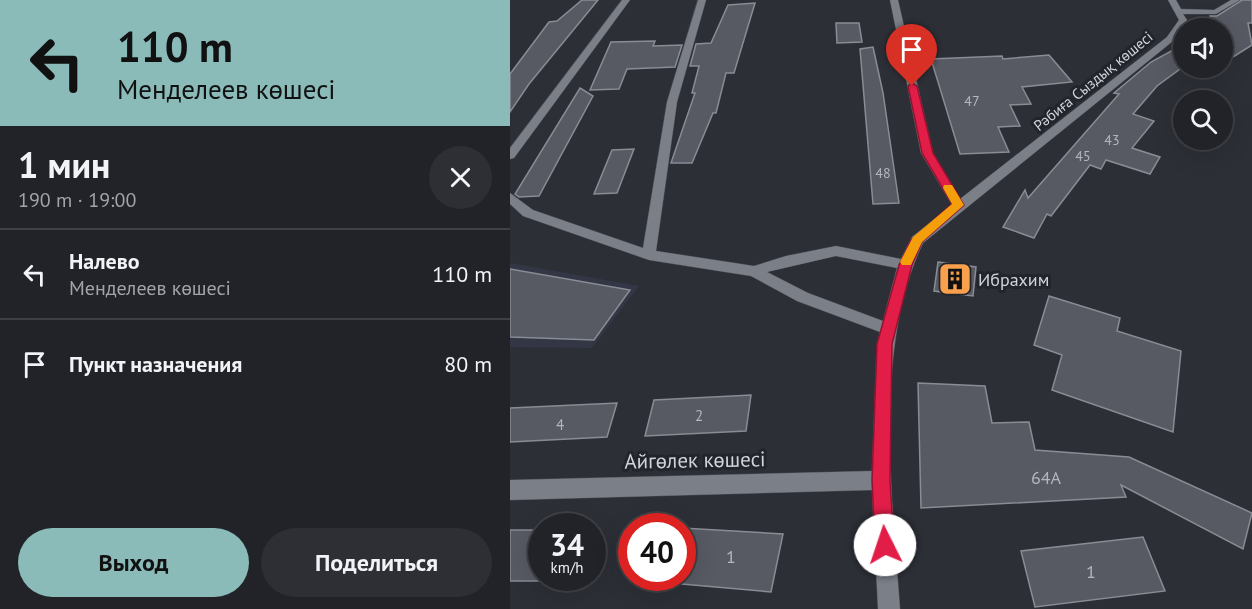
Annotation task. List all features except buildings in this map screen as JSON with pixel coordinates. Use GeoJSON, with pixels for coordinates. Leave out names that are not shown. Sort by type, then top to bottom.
{"type":"FeatureCollection","features":[{"type":"Feature","properties":{"kind":"street"},"geometry":{"type":"LineString","coordinates":[[510,156],[626,0]]}},
{"type":"Feature","properties":{"kind":"street"},"geometry":{"type":"LineString","coordinates":[[649,255],[672,102],[702,0]]}},
{"type":"Feature","properties":{"kind":"street"},"geometry":{"type":"LineString","coordinates":[[889,609],[881,480],[885,344],[905,265],[917,240],[958,205],[927,153],[894,0]]}},
{"type":"Feature","properties":{"kind":"street"},"geometry":{"type":"LineString","coordinates":[[1172,0],[1178,11],[1216,12],[1236,0]]}},
{"type":"Feature","properties":{"kind":"street","name":"Рәбиға Сыздық көшесі"},"geometry":{"type":"LineString","coordinates":[[958,205],[1170,39],[1183,20],[1178,11]]}},
{"type":"Feature","properties":{"kind":"street"},"geometry":{"type":"LineString","coordinates":[[510,197],[528,213]]}},
{"type":"Feature","properties":{"kind":"street"},"geometry":{"type":"LineString","coordinates":[[510,213],[528,213],[649,255],[754,271],[783,290],[812,303],[889,329]]}},
{"type":"Feature","properties":{"kind":"street"},"geometry":{"type":"LineString","coordinates":[[754,271],[786,261],[836,251],[905,265]]}},
{"type":"Feature","properties":{"kind":"street","name":"Айгөлек көшесі"},"geometry":{"type":"LineString","coordinates":[[510,490],[881,480]]}},
{"type":"Feature","properties":{"kind":"shaded area"},"geometry":{"type":"Polygon","coordinates":[[[510,263],[639,286],[592,348],[510,347],[510,263]]]}},
{"type":"Feature","properties":{"kind":"slow traffic"},"geometry":{"type":"LineString","coordinates":[[907,262],[917,240],[958,205],[948,188]]}},
{"type":"Feature","properties":{"kind":"place","name":"Ибрахим"},"geometry":{"type":"Point","coordinates":[955,279]}},
{"type":"Feature","properties":{"kind":"route"},"geometry":{"type":"LineString","coordinates":[[885,545],[881,480],[885,344],[905,265],[917,240],[958,205],[927,153],[912,86]]}}]}
